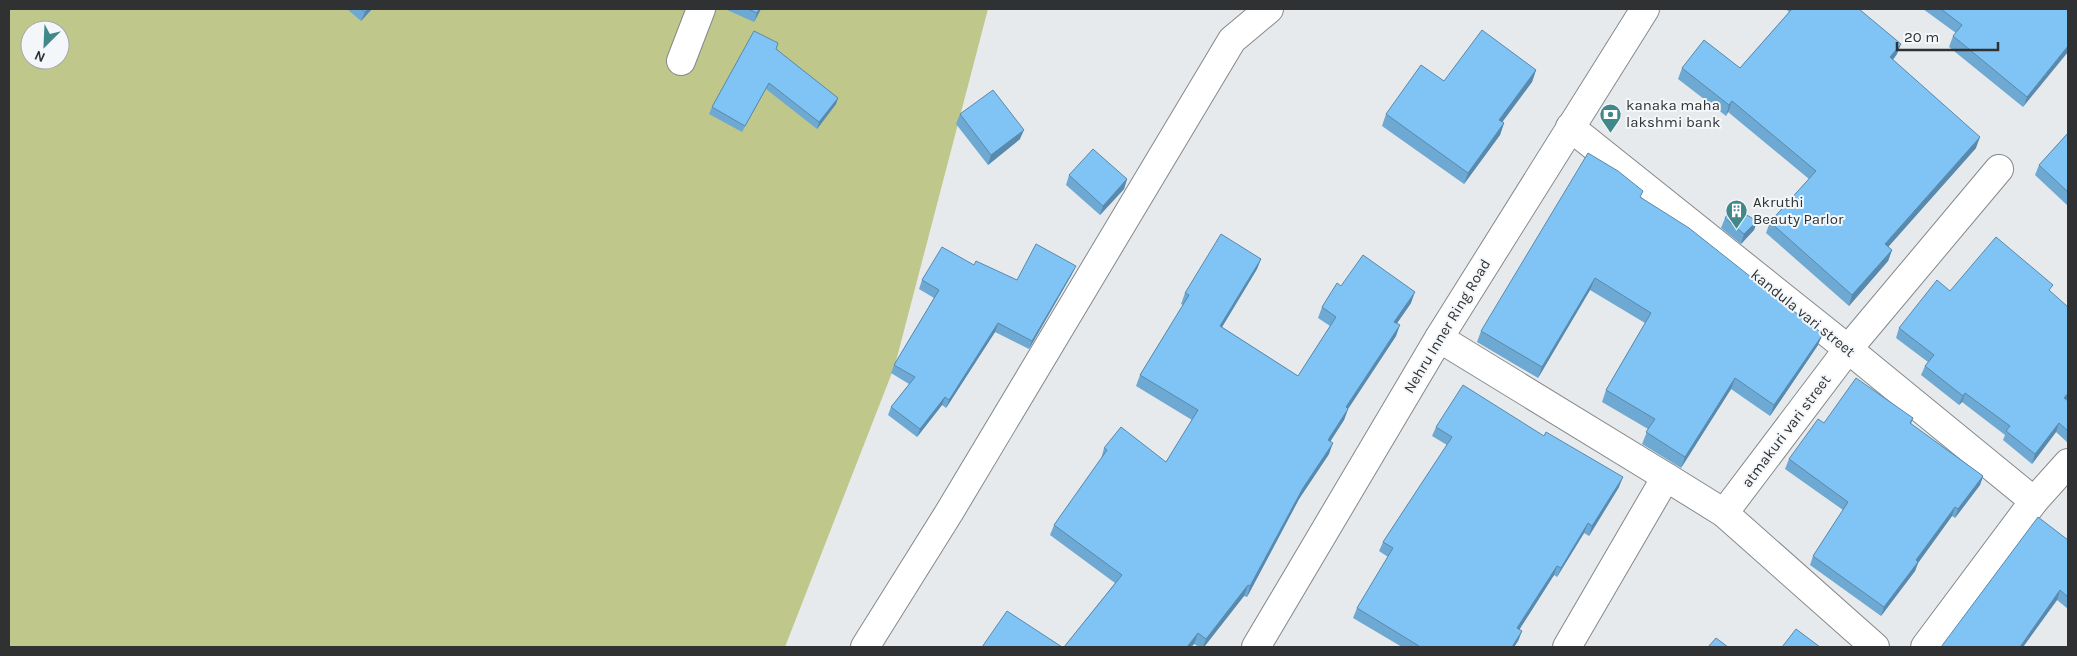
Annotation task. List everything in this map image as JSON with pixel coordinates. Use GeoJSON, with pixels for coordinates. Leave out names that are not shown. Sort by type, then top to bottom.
{"type":"FeatureCollection","features":[{"type":"Feature","properties":{"kind":"street"},"geometry":{"type":"LineString","coordinates":[[681,61],[701,9]]}},
{"type":"Feature","properties":{"kind":"street"},"geometry":{"type":"LineString","coordinates":[[865,647],[950,511],[1232,40],[1269,9]]}},
{"type":"Feature","properties":{"kind":"street","name":"Nehru Inner Ring Road"},"geometry":{"type":"LineString","coordinates":[[1256,647],[1439,338],[1645,9]]}},
{"type":"Feature","properties":{"kind":"street","name":"kandula vari street"},"geometry":{"type":"LineString","coordinates":[[1570,127],[1848,349],[2034,501]]}},
{"type":"Feature","properties":{"kind":"street","name":"atmakuri vari street"},"geometry":{"type":"LineString","coordinates":[[1724,513],[1848,349],[1999,169]]}},
{"type":"Feature","properties":{"kind":"street"},"geometry":{"type":"LineString","coordinates":[[1439,338],[1724,513],[1875,647]]}},
{"type":"Feature","properties":{"kind":"street"},"geometry":{"type":"LineString","coordinates":[[1925,647],[2034,501],[2068,463]]}},
{"type":"Feature","properties":{"kind":"street"},"geometry":{"type":"LineString","coordinates":[[1567,647],[1666,477]]}},
{"type":"Feature","properties":{"kind":"green space"},"geometry":{"type":"Polygon","coordinates":[[[9,9],[988,9],[895,365],[785,647],[9,647],[9,9]]]}},
{"type":"Feature","properties":{"kind":"building"},"geometry":{"type":"Polygon","coordinates":[[[748,9],[759,9],[757,13],[748,9]]]}},
{"type":"Feature","properties":{"kind":"building"},"geometry":{"type":"Polygon","coordinates":[[[1792,9],[1859,9],[1901,44],[1890,57],[1980,137],[1885,244],[1892,250],[1852,295],[1770,222],[1816,171],[1732,101],[1729,105],[1682,68],[1704,40],[1740,68],[1792,9]]]}},
{"type":"Feature","properties":{"kind":"building"},"geometry":{"type":"Polygon","coordinates":[[[1941,9],[2068,9],[2068,46],[2027,97],[1953,36],[1962,25],[1941,9]]]}},
{"type":"Feature","properties":{"kind":"building"},"geometry":{"type":"Polygon","coordinates":[[[1482,30],[1536,70],[1499,120],[1504,123],[1468,173],[1386,114],[1421,65],[1444,81],[1482,30]]]}},
{"type":"Feature","properties":{"kind":"building"},"geometry":{"type":"Polygon","coordinates":[[[754,31],[778,43],[776,49],[838,98],[819,122],[769,83],[745,126],[712,107],[754,31]]]}},
{"type":"Feature","properties":{"kind":"building"},"geometry":{"type":"Polygon","coordinates":[[[993,90],[1024,130],[991,155],[960,114],[993,90]]]}},
{"type":"Feature","properties":{"kind":"building"},"geometry":{"type":"Polygon","coordinates":[[[2068,133],[2068,192],[2039,165],[2068,133]]]}},
{"type":"Feature","properties":{"kind":"building"},"geometry":{"type":"Polygon","coordinates":[[[1093,149],[1127,179],[1103,206],[1069,175],[1093,149]]]}},
{"type":"Feature","properties":{"kind":"building"},"geometry":{"type":"Polygon","coordinates":[[[1588,153],[1618,171],[1643,191],[1640,197],[1689,228],[1823,334],[1774,405],[1735,378],[1685,457],[1646,432],[1655,419],[1606,390],[1651,313],[1595,278],[1542,367],[1481,331],[1588,153]]]}},
{"type":"Feature","properties":{"kind":"building"},"geometry":{"type":"Polygon","coordinates":[[[1733,207],[1757,221],[1744,234],[1725,218],[1733,207]]]}},
{"type":"Feature","properties":{"kind":"building"},"geometry":{"type":"Polygon","coordinates":[[[1221,234],[1261,259],[1220,326],[1298,376],[1336,317],[1322,307],[1337,283],[1341,286],[1363,255],[1415,292],[1394,322],[1400,325],[1346,407],[1348,409],[1328,440],[1333,443],[1303,488],[1250,586],[1248,585],[1206,639],[1198,633],[1187,647],[1064,647],[1122,575],[1054,525],[1107,450],[1104,448],[1121,427],[1166,462],[1198,410],[1140,375],[1189,295],[1185,293],[1221,234]]]}},
{"type":"Feature","properties":{"kind":"building"},"geometry":{"type":"Polygon","coordinates":[[[1996,237],[2053,285],[2049,290],[2068,307],[2068,393],[2064,398],[2068,401],[2068,431],[2059,423],[2035,454],[2006,431],[2010,426],[1965,393],[1963,396],[1925,366],[1934,355],[1899,328],[1937,280],[1950,291],[1996,237]]]}},
{"type":"Feature","properties":{"kind":"building"},"geometry":{"type":"Polygon","coordinates":[[[1036,244],[1076,266],[1032,341],[998,323],[949,400],[945,397],[920,429],[891,407],[915,377],[894,365],[939,290],[922,280],[942,247],[974,265],[976,261],[1017,280],[1036,244]]]}},
{"type":"Feature","properties":{"kind":"building"},"geometry":{"type":"Polygon","coordinates":[[[1856,378],[1913,418],[1910,423],[1983,476],[1958,509],[1955,507],[1916,560],[1918,562],[1884,607],[1813,556],[1848,502],[1789,459],[1818,419],[1824,423],[1856,378]]]}},
{"type":"Feature","properties":{"kind":"building"},"geometry":{"type":"Polygon","coordinates":[[[1463,385],[1544,436],[1546,432],[1623,477],[1592,526],[1588,523],[1561,568],[1557,566],[1517,628],[1522,631],[1512,647],[1418,647],[1357,608],[1393,548],[1383,542],[1452,437],[1436,427],[1463,385]]]}},
{"type":"Feature","properties":{"kind":"building"},"geometry":{"type":"Polygon","coordinates":[[[2038,517],[2068,540],[2068,597],[2060,590],[2020,647],[1941,647],[2038,517]]]}},
{"type":"Feature","properties":{"kind":"building"},"geometry":{"type":"Polygon","coordinates":[[[1007,611],[1062,647],[982,647],[1007,611]]]}},
{"type":"Feature","properties":{"kind":"building"},"geometry":{"type":"Polygon","coordinates":[[[1796,629],[1820,647],[1782,647],[1796,629]]]}},
{"type":"Feature","properties":{"kind":"building"},"geometry":{"type":"Polygon","coordinates":[[[1716,638],[1728,647],[1708,647],[1716,638]]]}},
{"type":"Feature","properties":{"kind":"place","name":"kanaka maha lakshmi bank"},"geometry":{"type":"Point","coordinates":[1610,133]}},
{"type":"Feature","properties":{"kind":"place","name":"Akruthi Beauty Parlor"},"geometry":{"type":"Point","coordinates":[1737,230]}}]}
